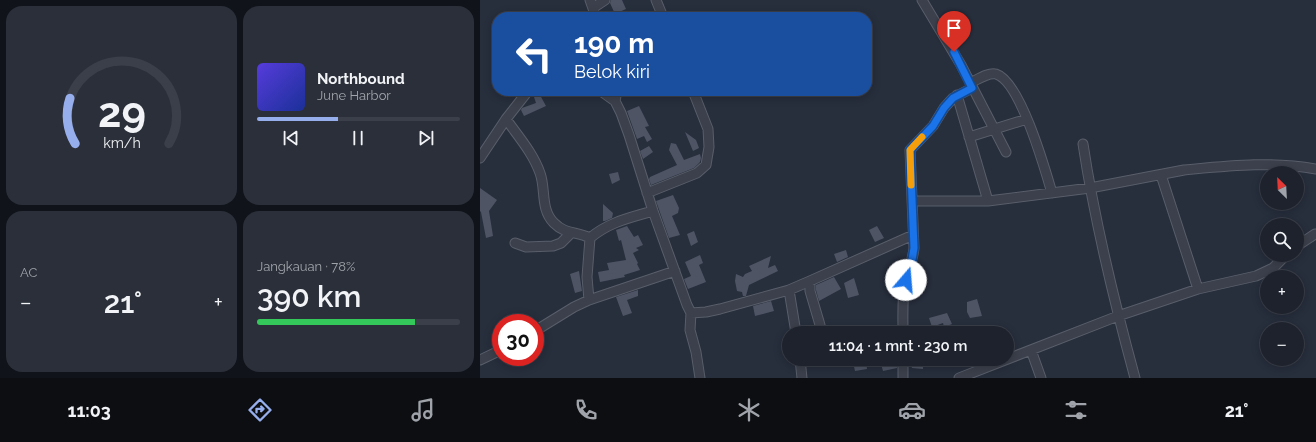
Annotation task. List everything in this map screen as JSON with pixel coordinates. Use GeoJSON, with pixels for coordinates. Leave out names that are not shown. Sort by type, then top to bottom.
{"type":"FeatureCollection","features":[{"type":"Feature","properties":{"kind":"street"},"geometry":{"type":"LineString","coordinates":[[591,4],[605,0]]}},
{"type":"Feature","properties":{"kind":"street"},"geometry":{"type":"LineString","coordinates":[[656,0],[661,12]]}},
{"type":"Feature","properties":{"kind":"street"},"geometry":{"type":"LineString","coordinates":[[922,0],[961,65],[1006,152]]}},
{"type":"Feature","properties":{"kind":"street"},"geometry":{"type":"LineString","coordinates":[[903,326],[904,292],[914,253],[910,150],[933,126],[944,108],[957,95],[991,74],[996,74],[1002,77],[1012,89],[1027,119],[1037,144],[1052,193]]}},
{"type":"Feature","properties":{"kind":"street"},"geometry":{"type":"LineString","coordinates":[[957,95],[988,201]]}},
{"type":"Feature","properties":{"kind":"street"},"geometry":{"type":"LineString","coordinates":[[480,158],[506,119],[524,96]]}},
{"type":"Feature","properties":{"kind":"street"},"geometry":{"type":"LineString","coordinates":[[608,96],[615,101],[629,135],[653,211],[685,301],[691,313],[690,330],[696,352],[700,378]]}},
{"type":"Feature","properties":{"kind":"street"},"geometry":{"type":"LineString","coordinates":[[615,101],[616,96]]}},
{"type":"Feature","properties":{"kind":"street"},"geometry":{"type":"LineString","coordinates":[[647,193],[698,173],[706,165],[709,147],[708,129],[695,96]]}},
{"type":"Feature","properties":{"kind":"street"},"geometry":{"type":"LineString","coordinates":[[506,119],[529,152],[540,173],[545,207],[549,217],[558,226],[571,233],[581,234],[590,238]]}},
{"type":"Feature","properties":{"kind":"street"},"geometry":{"type":"LineString","coordinates":[[969,137],[1027,119]]}},
{"type":"Feature","properties":{"kind":"street"},"geometry":{"type":"LineString","coordinates":[[1083,144],[1090,188],[1118,316],[1135,378]]}},
{"type":"Feature","properties":{"kind":"street"},"geometry":{"type":"LineString","coordinates":[[912,200],[988,201],[1090,188],[1191,170],[1267,164],[1296,165],[1316,169]]}},
{"type":"Feature","properties":{"kind":"street"},"geometry":{"type":"LineString","coordinates":[[1161,175],[1198,289]]}},
{"type":"Feature","properties":{"kind":"street"},"geometry":{"type":"LineString","coordinates":[[589,300],[587,277],[590,238],[598,230],[613,222],[653,211]]}},
{"type":"Feature","properties":{"kind":"street"},"geometry":{"type":"LineString","coordinates":[[515,242],[526,247],[553,246],[560,243],[571,233]]}},
{"type":"Feature","properties":{"kind":"street"},"geometry":{"type":"LineString","coordinates":[[1304,241],[1315,234]]}},
{"type":"Feature","properties":{"kind":"street"},"geometry":{"type":"LineString","coordinates":[[691,313],[720,309],[789,290],[913,235]]}},
{"type":"Feature","properties":{"kind":"street"},"geometry":{"type":"LineString","coordinates":[[959,378],[1118,316],[1198,289],[1235,282],[1266,272],[1280,262]]}},
{"type":"Feature","properties":{"kind":"street"},"geometry":{"type":"LineString","coordinates":[[544,326],[589,300],[674,271]]}},
{"type":"Feature","properties":{"kind":"street"},"geometry":{"type":"LineString","coordinates":[[810,281],[809,287],[820,326]]}},
{"type":"Feature","properties":{"kind":"street"},"geometry":{"type":"LineString","coordinates":[[789,290],[795,326]]}},
{"type":"Feature","properties":{"kind":"street"},"geometry":{"type":"LineString","coordinates":[[1031,350],[1041,378]]}},
{"type":"Feature","properties":{"kind":"street"},"geometry":{"type":"LineString","coordinates":[[480,360],[492,354]]}},
{"type":"Feature","properties":{"kind":"street"},"geometry":{"type":"LineString","coordinates":[[801,366],[802,378]]}},
{"type":"Feature","properties":{"kind":"street"},"geometry":{"type":"LineString","coordinates":[[903,366],[903,378]]}},
{"type":"Feature","properties":{"kind":"building"},"geometry":{"type":"Polygon","coordinates":[[[611,0],[622,0],[626,9],[619,12],[614,12],[610,3],[611,0]]]}},
{"type":"Feature","properties":{"kind":"building"},"geometry":{"type":"Polygon","coordinates":[[[541,96],[546,106],[524,116],[521,110],[522,108],[536,103],[534,97],[541,96]]]}},
{"type":"Feature","properties":{"kind":"building"},"geometry":{"type":"Polygon","coordinates":[[[639,106],[649,126],[645,127],[652,139],[647,142],[644,136],[637,139],[627,111],[639,106]]]}},
{"type":"Feature","properties":{"kind":"building"},"geometry":{"type":"Polygon","coordinates":[[[685,132],[696,140],[699,148],[693,151],[685,132]]]}},
{"type":"Feature","properties":{"kind":"building"},"geometry":{"type":"Polygon","coordinates":[[[671,143],[676,144],[684,160],[700,154],[700,162],[694,168],[651,185],[649,179],[650,177],[677,165],[669,150],[671,143]]]}},
{"type":"Feature","properties":{"kind":"building"},"geometry":{"type":"Polygon","coordinates":[[[649,146],[653,152],[643,159],[640,151],[649,146]]]}},
{"type":"Feature","properties":{"kind":"building"},"geometry":{"type":"Polygon","coordinates":[[[618,172],[620,180],[612,184],[609,174],[618,172]]]}},
{"type":"Feature","properties":{"kind":"building"},"geometry":{"type":"Polygon","coordinates":[[[480,188],[497,200],[489,211],[493,236],[486,238],[480,211],[480,188]]]}},
{"type":"Feature","properties":{"kind":"building"},"geometry":{"type":"Polygon","coordinates":[[[673,195],[679,208],[678,213],[672,216],[680,235],[669,238],[656,201],[673,195]]]}},
{"type":"Feature","properties":{"kind":"building"},"geometry":{"type":"Polygon","coordinates":[[[603,204],[613,213],[612,218],[605,221],[603,221],[603,204]]]}},
{"type":"Feature","properties":{"kind":"building"},"geometry":{"type":"Polygon","coordinates":[[[627,226],[634,237],[638,235],[643,245],[636,248],[639,250],[633,253],[640,270],[624,275],[625,277],[600,282],[598,272],[609,270],[607,263],[626,260],[621,240],[619,241],[616,230],[627,226]]]}},
{"type":"Feature","properties":{"kind":"building"},"geometry":{"type":"Polygon","coordinates":[[[877,226],[884,238],[875,242],[869,230],[877,226]]]}},
{"type":"Feature","properties":{"kind":"building"},"geometry":{"type":"Polygon","coordinates":[[[694,231],[698,242],[691,246],[687,234],[694,231]]]}},
{"type":"Feature","properties":{"kind":"building"},"geometry":{"type":"Polygon","coordinates":[[[846,250],[848,257],[837,262],[834,254],[846,250]]]}},
{"type":"Feature","properties":{"kind":"building"},"geometry":{"type":"Polygon","coordinates":[[[700,255],[703,263],[699,265],[706,282],[688,289],[684,279],[691,276],[685,262],[700,255]]]}},
{"type":"Feature","properties":{"kind":"building"},"geometry":{"type":"Polygon","coordinates":[[[771,256],[768,268],[775,265],[778,271],[749,285],[746,296],[743,296],[742,292],[737,291],[735,281],[736,274],[743,277],[745,274],[752,271],[749,266],[771,256]]]}},
{"type":"Feature","properties":{"kind":"building"},"geometry":{"type":"Polygon","coordinates":[[[579,271],[582,291],[575,293],[570,274],[579,271]]]}},
{"type":"Feature","properties":{"kind":"building"},"geometry":{"type":"Polygon","coordinates":[[[834,277],[841,289],[819,301],[816,285],[834,277]]]}},
{"type":"Feature","properties":{"kind":"building"},"geometry":{"type":"Polygon","coordinates":[[[854,278],[859,295],[848,298],[844,283],[854,278]]]}},
{"type":"Feature","properties":{"kind":"building"},"geometry":{"type":"Polygon","coordinates":[[[638,290],[638,296],[627,300],[632,313],[623,316],[616,297],[638,290]]]}},
{"type":"Feature","properties":{"kind":"building"},"geometry":{"type":"Polygon","coordinates":[[[977,299],[982,316],[970,318],[967,312],[967,302],[977,299]]]}},
{"type":"Feature","properties":{"kind":"building"},"geometry":{"type":"Polygon","coordinates":[[[771,301],[774,311],[755,316],[753,306],[771,301]]]}},
{"type":"Feature","properties":{"kind":"building"},"geometry":{"type":"Polygon","coordinates":[[[947,313],[952,324],[944,326],[943,323],[932,326],[929,318],[947,313]]]}},
{"type":"Feature","properties":{"kind":"building"},"geometry":{"type":"Polygon","coordinates":[[[854,366],[867,366],[867,369],[855,371],[854,366]]]}},
{"type":"Feature","properties":{"kind":"building"},"geometry":{"type":"Polygon","coordinates":[[[882,366],[897,366],[897,368],[883,371],[882,366]]]}},
{"type":"Feature","properties":{"kind":"building"},"geometry":{"type":"Polygon","coordinates":[[[911,366],[923,366],[923,369],[912,368],[911,366]]]}},
{"type":"Feature","properties":{"kind":"slow traffic"},"geometry":{"type":"LineString","coordinates":[[911,185],[910,150],[922,137]]}},
{"type":"Feature","properties":{"kind":"route"},"geometry":{"type":"LineString","coordinates":[[906,280],[914,253],[910,150],[933,126],[949,102],[957,95],[972,88],[954,52]]}}]}
